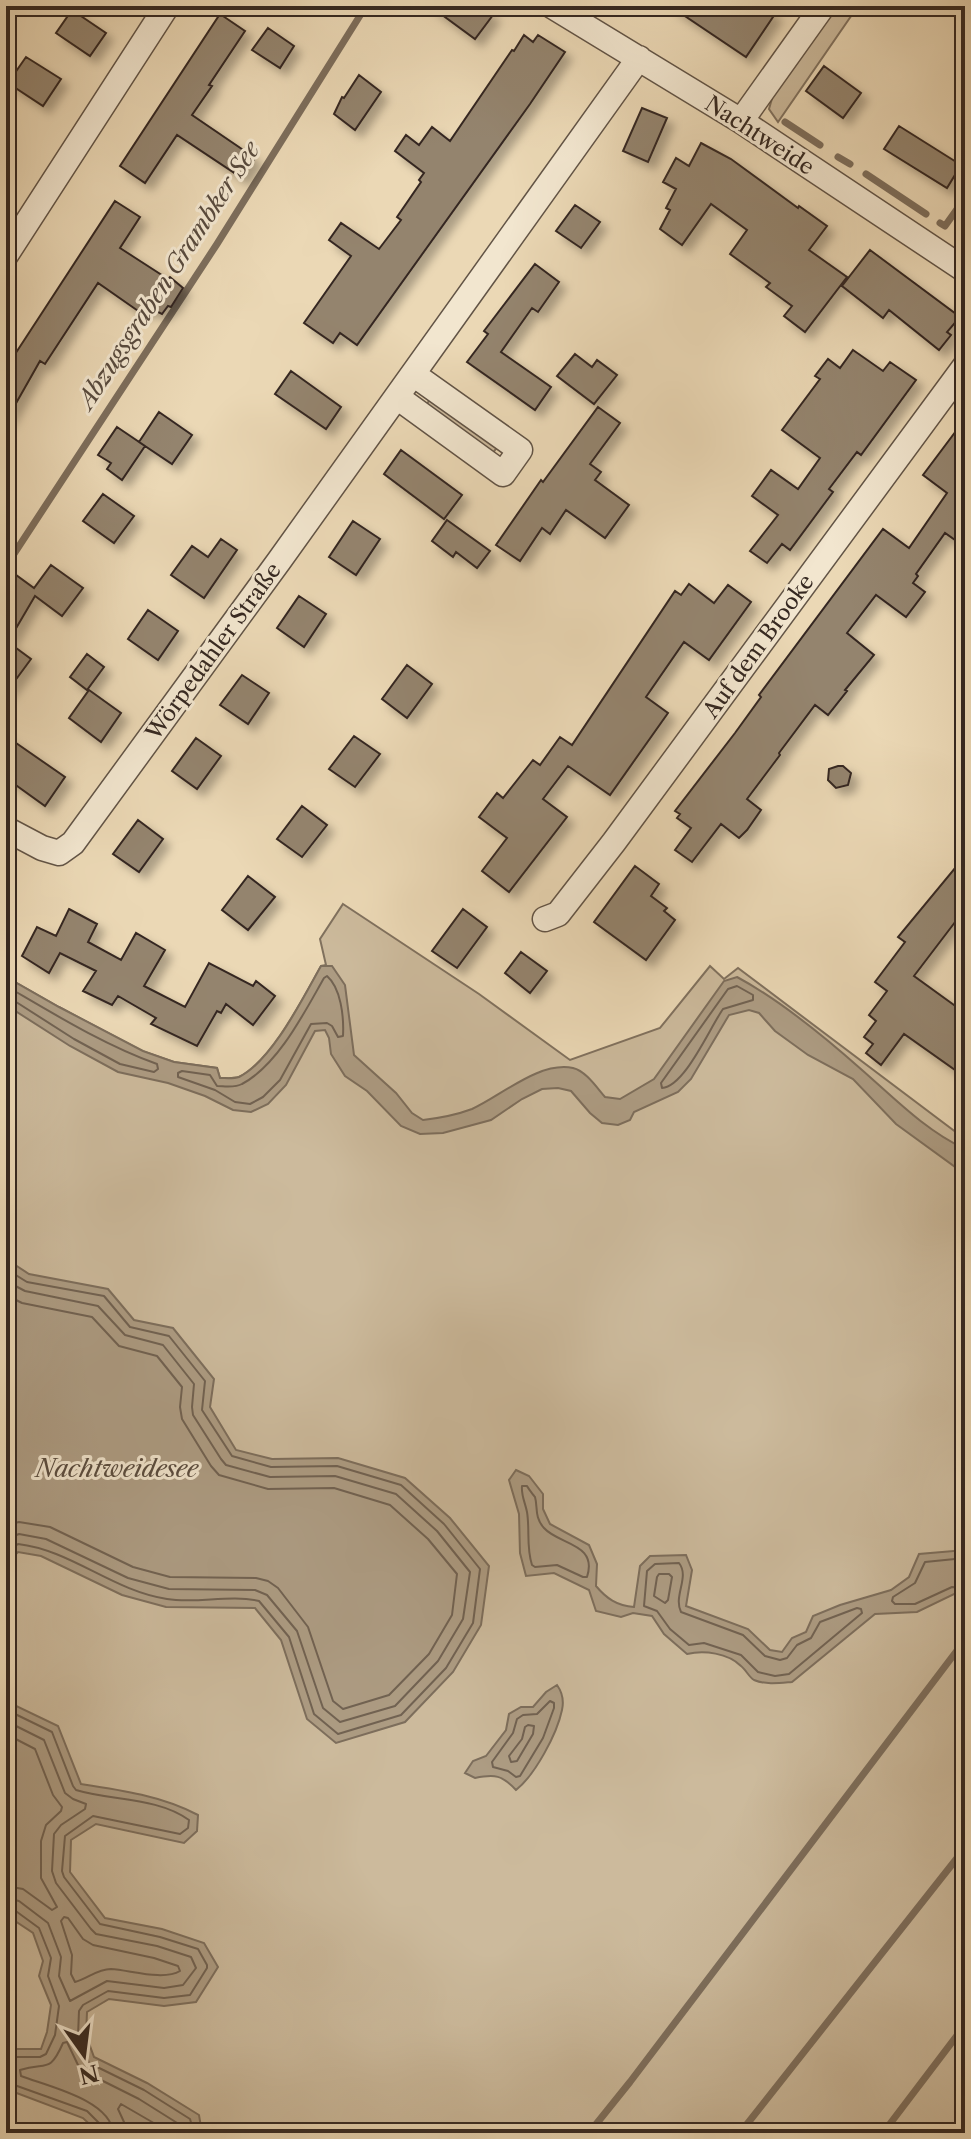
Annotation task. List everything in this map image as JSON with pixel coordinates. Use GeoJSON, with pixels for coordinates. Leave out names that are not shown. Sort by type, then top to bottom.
{"type":"FeatureCollection","features":[{"type":"Feature","properties":{"kind":"street"},"geometry":{"type":"LineString","coordinates":[[6,255],[167,6]]}},
{"type":"Feature","properties":{"kind":"street","name":"Nachtweide"},"geometry":{"type":"LineString","coordinates":[[552,6],[741,121],[965,270]]}},
{"type":"Feature","properties":{"kind":"street"},"geometry":{"type":"LineString","coordinates":[[741,121],[823,6]]}},
{"type":"Feature","properties":{"kind":"street","name":"Wörpedahler Straße"},"geometry":{"type":"LineString","coordinates":[[6,829],[42,848],[59,853],[73,843],[639,58]]}},
{"type":"Feature","properties":{"kind":"street","name":"Auf dem Brooke"},"geometry":{"type":"LineString","coordinates":[[545,919],[558,914],[614,842],[965,366]]}},
{"type":"Feature","properties":{"kind":"street"},"geometry":{"type":"LineString","coordinates":[[397,397],[503,474],[520,450],[413,374]]}},
{"type":"Feature","properties":{"kind":"shaded area"},"geometry":{"type":"Polygon","coordinates":[[[833,6],[858,6],[778,122],[769,109],[775,88],[833,6]]]}},
{"type":"Feature","properties":{"kind":"shaded area"},"geometry":{"type":"Polygon","coordinates":[[[432,397],[498,446],[492,454],[426,405],[432,397]]]}},
{"type":"Feature","properties":{"kind":"shaded area"},"geometry":{"type":"Polygon","coordinates":[[[343,904],[479,994],[570,1060],[660,1028],[710,966],[724,979],[738,968],[965,1139],[965,2133],[6,2133],[6,977],[142,1051],[174,1062],[217,1068],[220,1078],[237,1078],[251,1069],[275,1043],[321,966],[326,965],[320,939],[343,904]]]}},
{"type":"Feature","properties":{"kind":"water"},"geometry":{"type":"Polygon","coordinates":[[[321,966],[332,966],[345,985],[354,1055],[396,1093],[412,1113],[423,1120],[472,1109],[534,1074],[560,1067],[578,1070],[605,1097],[620,1099],[654,1079],[724,981],[737,977],[802,1020],[898,1103],[965,1149],[965,1172],[896,1124],[853,1079],[808,1055],[775,1031],[759,1013],[749,1010],[729,1015],[691,1079],[678,1092],[634,1112],[630,1120],[618,1125],[602,1123],[571,1091],[558,1088],[542,1089],[491,1120],[443,1133],[420,1134],[401,1126],[367,1091],[345,1076],[331,1054],[325,1030],[315,1031],[286,1085],[268,1104],[251,1112],[233,1110],[168,1083],[118,1072],[6,1005],[6,977],[143,1051],[174,1062],[217,1068],[220,1078],[234,1078],[251,1069],[275,1043],[321,966]]]}},
{"type":"Feature","properties":{"kind":"water","name":"Nachtweidesee"},"geometry":{"type":"Polygon","coordinates":[[[6,1259],[29,1274],[108,1289],[134,1320],[173,1328],[214,1379],[210,1407],[236,1450],[272,1459],[338,1458],[405,1478],[450,1518],[489,1566],[481,1625],[453,1672],[405,1722],[336,1743],[307,1719],[281,1640],[255,1608],[166,1607],[122,1595],[41,1556],[18,1552],[6,1564],[6,1259]]]}},
{"type":"Feature","properties":{"kind":"water"},"geometry":{"type":"Polygon","coordinates":[[[516,1470],[529,1476],[543,1494],[543,1509],[550,1524],[589,1545],[597,1564],[596,1586],[608,1598],[634,1607],[640,1566],[650,1556],[686,1555],[692,1570],[686,1606],[748,1629],[770,1650],[782,1652],[792,1638],[806,1632],[813,1616],[891,1590],[909,1577],[919,1554],[965,1550],[965,1596],[954,1594],[917,1612],[875,1614],[792,1682],[759,1682],[723,1655],[687,1654],[664,1634],[652,1616],[633,1613],[621,1617],[596,1611],[589,1590],[554,1573],[526,1576],[520,1553],[519,1514],[509,1480],[516,1470]]]}},
{"type":"Feature","properties":{"kind":"water"},"geometry":{"type":"Polygon","coordinates":[[[557,1685],[563,1707],[555,1731],[530,1775],[516,1790],[498,1777],[475,1778],[465,1773],[473,1761],[486,1756],[506,1730],[509,1714],[521,1707],[533,1707],[557,1685]]]}},
{"type":"Feature","properties":{"kind":"water"},"geometry":{"type":"Polygon","coordinates":[[[6,1693],[14,1705],[58,1726],[81,1784],[156,1798],[198,1815],[197,1831],[184,1843],[96,1824],[71,1840],[70,1872],[105,1918],[162,1929],[204,1943],[218,1967],[196,2002],[164,2006],[109,1999],[87,2012],[86,2035],[94,2057],[147,2083],[199,2115],[202,2133],[99,2133],[83,2118],[6,2089],[6,2049],[41,2049],[51,2005],[39,1976],[43,1961],[33,1933],[6,1915],[6,1693]]]}},
{"type":"Feature","properties":{"kind":"building"},"geometry":{"type":"Polygon","coordinates":[[[430,6],[480,6],[493,15],[475,39],[430,6]]]}},
{"type":"Feature","properties":{"kind":"building"},"geometry":{"type":"Polygon","coordinates":[[[670,6],[762,6],[775,14],[746,57],[670,6]]]}},
{"type":"Feature","properties":{"kind":"building"},"geometry":{"type":"Polygon","coordinates":[[[72,10],[106,33],[90,56],[56,33],[72,10]]]}},
{"type":"Feature","properties":{"kind":"building"},"geometry":{"type":"Polygon","coordinates":[[[220,14],[245,31],[192,115],[255,158],[242,178],[177,135],[145,183],[120,166],[220,14]]]}},
{"type":"Feature","properties":{"kind":"building"},"geometry":{"type":"Polygon","coordinates":[[[268,28],[294,46],[280,68],[252,50],[268,28]]]}},
{"type":"Feature","properties":{"kind":"building"},"geometry":{"type":"Polygon","coordinates":[[[524,35],[533,42],[538,35],[565,52],[357,345],[340,333],[333,343],[304,323],[351,256],[329,240],[341,223],[379,249],[401,220],[397,217],[424,173],[395,151],[406,135],[419,145],[432,127],[450,141],[524,35]]]}},
{"type":"Feature","properties":{"kind":"building"},"geometry":{"type":"Polygon","coordinates":[[[26,57],[61,79],[43,106],[8,83],[26,57]]]}},
{"type":"Feature","properties":{"kind":"building"},"geometry":{"type":"Polygon","coordinates":[[[824,66],[861,93],[843,118],[806,91],[824,66]]]}},
{"type":"Feature","properties":{"kind":"building"},"geometry":{"type":"Polygon","coordinates":[[[359,75],[381,92],[355,130],[334,114],[342,97],[359,75]]]}},
{"type":"Feature","properties":{"kind":"building"},"geometry":{"type":"Polygon","coordinates":[[[642,108],[667,118],[648,162],[623,151],[642,108]]]}},
{"type":"Feature","properties":{"kind":"building"},"geometry":{"type":"Polygon","coordinates":[[[899,126],[961,165],[947,188],[884,149],[899,126]]]}},
{"type":"Feature","properties":{"kind":"building"},"geometry":{"type":"Polygon","coordinates":[[[701,143],[731,159],[827,226],[809,250],[847,277],[805,332],[784,316],[792,306],[766,287],[770,283],[730,254],[747,230],[711,204],[682,245],[660,229],[676,189],[663,182],[676,158],[689,166],[701,143]]]}},
{"type":"Feature","properties":{"kind":"building"},"geometry":{"type":"Polygon","coordinates":[[[115,201],[140,217],[120,248],[183,288],[171,307],[168,306],[162,314],[145,308],[141,313],[98,283],[45,364],[40,361],[6,421],[6,368],[115,201]]]}},
{"type":"Feature","properties":{"kind":"building"},"geometry":{"type":"Polygon","coordinates":[[[575,205],[600,222],[581,248],[556,231],[575,205]]]}},
{"type":"Feature","properties":{"kind":"building"},"geometry":{"type":"Polygon","coordinates":[[[870,250],[960,317],[947,332],[951,335],[939,350],[889,310],[883,318],[842,286],[870,250]]]}},
{"type":"Feature","properties":{"kind":"building"},"geometry":{"type":"Polygon","coordinates":[[[535,264],[559,282],[538,312],[532,308],[501,352],[551,387],[535,410],[467,362],[488,334],[484,331],[535,264]]]}},
{"type":"Feature","properties":{"kind":"building"},"geometry":{"type":"Polygon","coordinates":[[[853,350],[883,371],[890,362],[916,380],[861,455],[857,452],[829,489],[833,492],[790,550],[782,544],[767,563],[750,551],[778,515],[752,496],[771,470],[798,489],[820,458],[782,430],[820,379],[815,376],[828,359],[840,368],[853,350]]]}},
{"type":"Feature","properties":{"kind":"building"},"geometry":{"type":"Polygon","coordinates":[[[575,354],[592,367],[597,360],[617,375],[594,404],[557,376],[575,354]]]}},
{"type":"Feature","properties":{"kind":"building"},"geometry":{"type":"Polygon","coordinates":[[[291,371],[341,407],[326,429],[275,394],[291,371]]]}},
{"type":"Feature","properties":{"kind":"building"},"geometry":{"type":"Polygon","coordinates":[[[598,407],[620,423],[590,464],[601,472],[595,480],[629,505],[605,538],[566,510],[550,534],[542,528],[520,561],[496,545],[541,480],[543,482],[598,407]]]}},
{"type":"Feature","properties":{"kind":"building"},"geometry":{"type":"Polygon","coordinates":[[[159,412],[192,435],[172,464],[139,442],[159,412]]]}},
{"type":"Feature","properties":{"kind":"building"},"geometry":{"type":"Polygon","coordinates":[[[965,419],[965,508],[958,518],[965,523],[965,547],[945,533],[916,574],[918,576],[913,583],[925,592],[906,617],[876,595],[847,633],[874,655],[828,715],[815,705],[779,753],[747,799],[761,810],[747,830],[739,838],[721,824],[692,862],[675,850],[691,828],[677,818],[680,814],[675,811],[883,529],[909,548],[947,493],[923,475],[965,419]]]}},
{"type":"Feature","properties":{"kind":"building"},"geometry":{"type":"Polygon","coordinates":[[[117,427],[145,446],[122,480],[107,469],[111,463],[98,455],[117,427]]]}},
{"type":"Feature","properties":{"kind":"building"},"geometry":{"type":"Polygon","coordinates":[[[401,450],[462,495],[444,519],[384,474],[401,450]]]}},
{"type":"Feature","properties":{"kind":"building"},"geometry":{"type":"Polygon","coordinates":[[[103,494],[134,516],[114,543],[83,521],[103,494]]]}},
{"type":"Feature","properties":{"kind":"building"},"geometry":{"type":"Polygon","coordinates":[[[447,520],[490,551],[477,568],[456,552],[453,557],[432,541],[447,520]]]}},
{"type":"Feature","properties":{"kind":"building"},"geometry":{"type":"Polygon","coordinates":[[[353,521],[380,539],[356,575],[329,557],[353,521]]]}},
{"type":"Feature","properties":{"kind":"building"},"geometry":{"type":"Polygon","coordinates":[[[221,539],[237,550],[204,598],[171,575],[192,546],[208,557],[221,539]]]}},
{"type":"Feature","properties":{"kind":"building"},"geometry":{"type":"Polygon","coordinates":[[[51,565],[83,588],[62,616],[35,596],[8,642],[31,659],[6,693],[6,589],[16,575],[34,588],[51,565]]]}},
{"type":"Feature","properties":{"kind":"building"},"geometry":{"type":"Polygon","coordinates":[[[689,584],[714,603],[728,585],[751,602],[709,660],[684,642],[646,697],[668,713],[610,795],[568,766],[543,799],[567,817],[509,892],[482,871],[507,838],[479,817],[497,793],[503,798],[533,760],[540,765],[560,737],[572,745],[675,591],[681,595],[689,584]]]}},
{"type":"Feature","properties":{"kind":"building"},"geometry":{"type":"Polygon","coordinates":[[[299,596],[326,614],[304,647],[277,628],[299,596]]]}},
{"type":"Feature","properties":{"kind":"building"},"geometry":{"type":"Polygon","coordinates":[[[148,610],[178,631],[158,660],[128,639],[148,610]]]}},
{"type":"Feature","properties":{"kind":"building"},"geometry":{"type":"Polygon","coordinates":[[[87,654],[104,667],[87,690],[70,677],[87,654]]]}},
{"type":"Feature","properties":{"kind":"building"},"geometry":{"type":"Polygon","coordinates":[[[407,665],[432,684],[407,718],[382,699],[407,665]]]}},
{"type":"Feature","properties":{"kind":"building"},"geometry":{"type":"Polygon","coordinates":[[[242,675],[269,693],[248,724],[220,705],[242,675]]]}},
{"type":"Feature","properties":{"kind":"building"},"geometry":{"type":"Polygon","coordinates":[[[89,690],[121,713],[101,742],[69,718],[89,690]]]}},
{"type":"Feature","properties":{"kind":"building"},"geometry":{"type":"Polygon","coordinates":[[[6,736],[65,777],[45,806],[6,778],[6,736]]]}},
{"type":"Feature","properties":{"kind":"building"},"geometry":{"type":"Polygon","coordinates":[[[354,736],[380,754],[355,787],[329,769],[354,736]]]}},
{"type":"Feature","properties":{"kind":"building"},"geometry":{"type":"Polygon","coordinates":[[[196,738],[221,756],[197,789],[172,771],[196,738]]]}},
{"type":"Feature","properties":{"kind":"building"},"geometry":{"type":"Polygon","coordinates":[[[838,766],[851,773],[848,785],[836,788],[828,780],[829,769],[838,766]]]}},
{"type":"Feature","properties":{"kind":"building"},"geometry":{"type":"Polygon","coordinates":[[[302,806],[327,825],[302,857],[277,839],[302,806]]]}},
{"type":"Feature","properties":{"kind":"building"},"geometry":{"type":"Polygon","coordinates":[[[138,820],[163,839],[139,872],[113,854],[138,820]]]}},
{"type":"Feature","properties":{"kind":"building"},"geometry":{"type":"Polygon","coordinates":[[[965,856],[965,909],[914,976],[965,1013],[965,1077],[904,1034],[881,1065],[866,1053],[873,1044],[864,1037],[876,1021],[869,1015],[887,991],[875,982],[905,942],[898,937],[965,856]]]}},
{"type":"Feature","properties":{"kind":"building"},"geometry":{"type":"Polygon","coordinates":[[[635,866],[659,884],[651,896],[667,908],[664,911],[675,920],[646,960],[594,922],[635,866]]]}},
{"type":"Feature","properties":{"kind":"building"},"geometry":{"type":"Polygon","coordinates":[[[248,876],[275,897],[248,930],[222,910],[248,876]]]}},
{"type":"Feature","properties":{"kind":"building"},"geometry":{"type":"Polygon","coordinates":[[[69,909],[97,924],[88,942],[121,960],[136,933],[165,950],[144,986],[185,1007],[209,963],[253,986],[256,981],[275,996],[253,1025],[226,1004],[221,1013],[217,1011],[197,1046],[151,1024],[156,1018],[118,996],[112,1005],[83,991],[96,971],[60,953],[49,973],[22,956],[37,927],[56,936],[69,909]]]}},
{"type":"Feature","properties":{"kind":"building"},"geometry":{"type":"Polygon","coordinates":[[[463,909],[487,927],[457,968],[432,951],[463,909]]]}},
{"type":"Feature","properties":{"kind":"building"},"geometry":{"type":"Polygon","coordinates":[[[521,952],[547,971],[530,993],[505,973],[521,952]]]}},
{"type":"Feature","properties":{"kind":"waterway","name":"Abzugsgraben Grambker See"},"geometry":{"type":"LineString","coordinates":[[6,566],[217,244],[366,6]]}},
{"type":"Feature","properties":{"kind":"waterway","name":"Abzugsgraben Grambker See"},"geometry":{"type":"LineString","coordinates":[[785,122],[820,145]]}},
{"type":"Feature","properties":{"kind":"waterway","name":"Abzugsgraben Grambker See"},"geometry":{"type":"LineString","coordinates":[[838,157],[850,164]]}},
{"type":"Feature","properties":{"kind":"waterway","name":"Abzugsgraben Grambker See"},"geometry":{"type":"LineString","coordinates":[[866,174],[926,214]]}},
{"type":"Feature","properties":{"kind":"waterway","name":"Abzugsgraben Grambker See"},"geometry":{"type":"LineString","coordinates":[[940,223],[945,226],[965,198]]}},
{"type":"Feature","properties":{"kind":"waterway"},"geometry":{"type":"LineString","coordinates":[[589,2133],[965,1640]]}},
{"type":"Feature","properties":{"kind":"waterway"},"geometry":{"type":"LineString","coordinates":[[740,2133],[965,1848]]}},
{"type":"Feature","properties":{"kind":"waterway"},"geometry":{"type":"LineString","coordinates":[[883,2133],[965,2025]]}}]}
